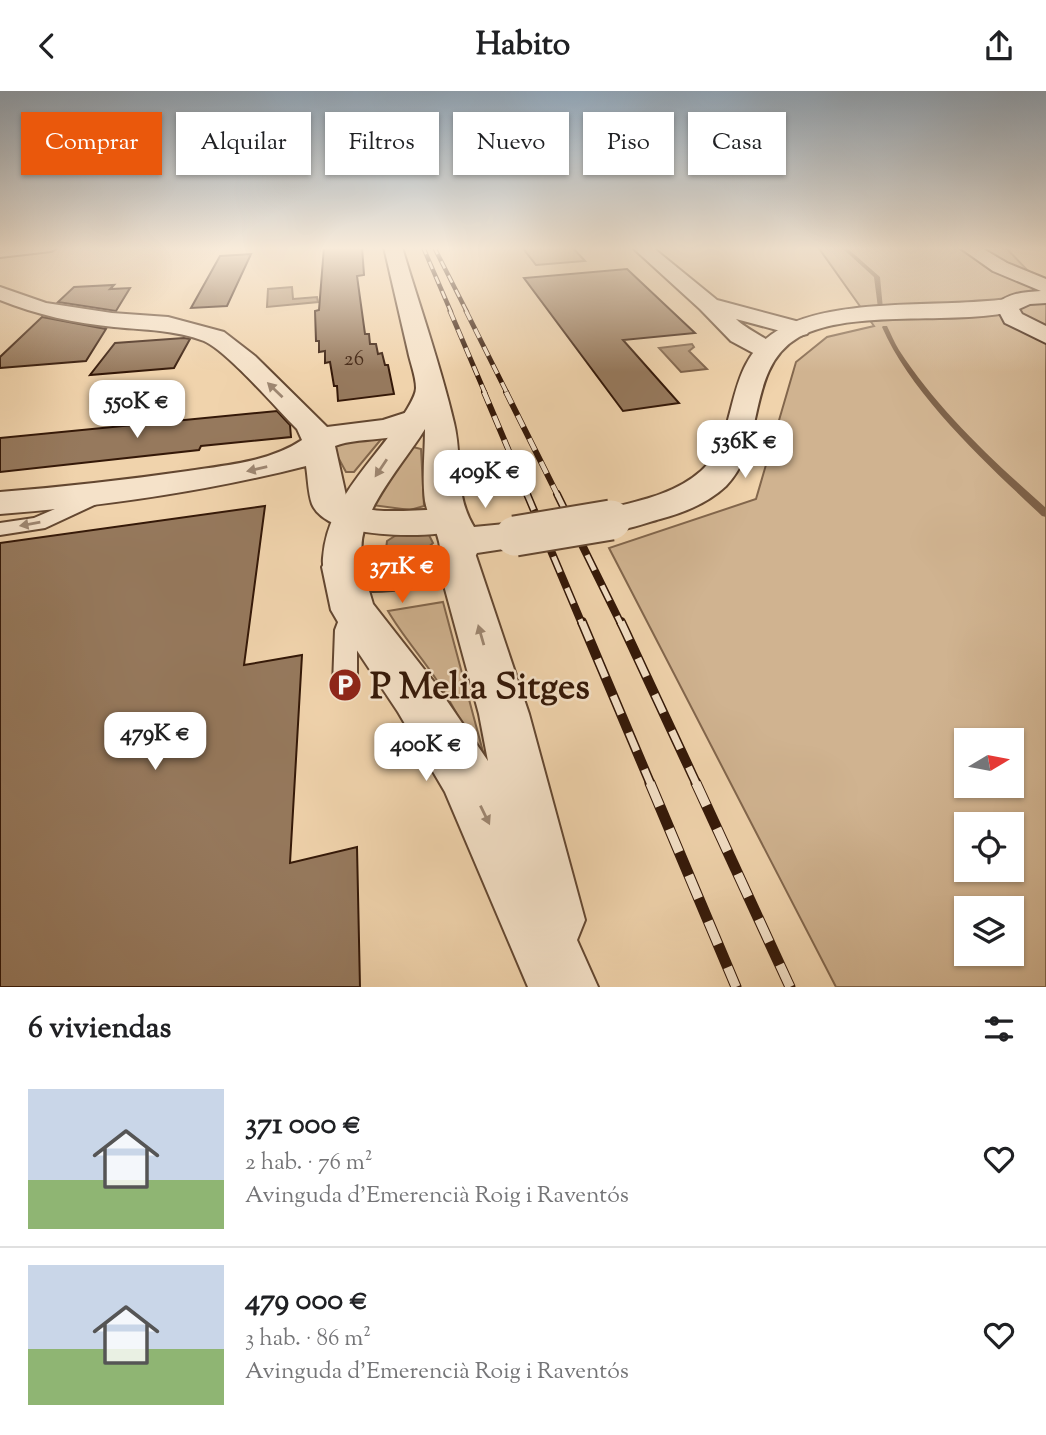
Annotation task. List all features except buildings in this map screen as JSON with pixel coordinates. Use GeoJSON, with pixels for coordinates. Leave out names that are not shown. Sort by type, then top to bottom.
{"type":"FeatureCollection","features":[{"type":"Feature","properties":{"kind":"street"},"geometry":{"type":"LineString","coordinates":[[401,289],[423,404],[440,425],[442,490],[504,714],[565,987]]}},
{"type":"Feature","properties":{"kind":"street"},"geometry":{"type":"LineString","coordinates":[[690,289],[740,336],[766,350]]}},
{"type":"Feature","properties":{"kind":"street"},"geometry":{"type":"LineString","coordinates":[[0,293],[41,309],[112,320],[168,324],[215,337],[246,362],[311,426],[318,441],[330,504],[335,512],[349,565],[416,697],[465,773],[565,987]]}},
{"type":"Feature","properties":{"kind":"street"},"geometry":{"type":"LineString","coordinates":[[349,565],[432,519],[455,539],[515,536],[611,520],[667,505],[688,496],[715,477],[726,461],[736,435],[751,377],[766,350],[799,329],[854,318],[904,315],[1026,300]]}},
{"type":"Feature","properties":{"kind":"street"},"geometry":{"type":"LineString","coordinates":[[1026,300],[1013,318],[1043,335]]}},
{"type":"Feature","properties":{"kind":"street"},"geometry":{"type":"LineString","coordinates":[[708,304],[724,311],[799,329]]}},
{"type":"Feature","properties":{"kind":"street"},"geometry":{"type":"LineString","coordinates":[[904,315],[960,320],[1043,335]]}},
{"type":"Feature","properties":{"kind":"street"},"geometry":{"type":"LineString","coordinates":[[0,503],[103,495],[272,466],[295,459],[318,441],[342,433],[388,429],[423,404]]}},
{"type":"Feature","properties":{"kind":"street"},"geometry":{"type":"LineString","coordinates":[[423,404],[366,491],[349,565],[355,575],[386,576],[426,570],[445,565],[455,539]]}},
{"type":"Feature","properties":{"kind":"lane"},"geometry":{"type":"LineString","coordinates":[[0,529],[38,524],[103,495]]}},
{"type":"Feature","properties":{"kind":"lane"},"geometry":{"type":"LineString","coordinates":[[345,685],[349,565]]}},
{"type":"Feature","properties":{"kind":"shaded area"},"geometry":{"type":"Polygon","coordinates":[[[268,289],[292,289],[293,299],[317,297],[318,302],[267,307],[268,289]]]}},
{"type":"Feature","properties":{"kind":"shaded area"},"geometry":{"type":"Polygon","coordinates":[[[848,289],[1046,289],[1046,987],[836,987],[609,548],[756,499],[796,362],[827,337],[874,326],[848,289]]]}},
{"type":"Feature","properties":{"kind":"shaded area"},"geometry":{"type":"Polygon","coordinates":[[[692,344],[694,347],[689,351],[707,369],[681,372],[659,348],[692,344]]]}},
{"type":"Feature","properties":{"kind":"shaded area"},"geometry":{"type":"Polygon","coordinates":[[[383,437],[354,472],[346,472],[332,446],[335,443],[383,437]]]}},
{"type":"Feature","properties":{"kind":"shaded area"},"geometry":{"type":"Polygon","coordinates":[[[413,447],[421,449],[424,506],[410,510],[372,505],[407,450],[413,447]]]}},
{"type":"Feature","properties":{"kind":"shaded area"},"geometry":{"type":"Polygon","coordinates":[[[428,533],[433,543],[422,553],[392,555],[386,549],[387,541],[398,534],[428,533]]]}},
{"type":"Feature","properties":{"kind":"shaded area"},"geometry":{"type":"Polygon","coordinates":[[[443,602],[490,778],[445,693],[388,611],[443,602]]]}},
{"type":"Feature","properties":{"kind":"waterway"},"geometry":{"type":"LineString","coordinates":[[879,289],[881,308]]}},
{"type":"Feature","properties":{"kind":"waterway"},"geometry":{"type":"LineString","coordinates":[[885,327],[894,347],[931,397],[1006,477],[1046,514]]}},
{"type":"Feature","properties":{"kind":"railway"},"geometry":{"type":"LineString","coordinates":[[441,289],[451,312]]}},
{"type":"Feature","properties":{"kind":"railway"},"geometry":{"type":"LineString","coordinates":[[455,289],[467,312]]}},
{"type":"Feature","properties":{"kind":"railway"},"geometry":{"type":"LineString","coordinates":[[450,311],[485,393]]}},
{"type":"Feature","properties":{"kind":"railway"},"geometry":{"type":"LineString","coordinates":[[466,311],[507,393]]}},
{"type":"Feature","properties":{"kind":"railway"},"geometry":{"type":"LineString","coordinates":[[484,392],[528,496]]}},
{"type":"Feature","properties":{"kind":"railway"},"geometry":{"type":"LineString","coordinates":[[506,392],[557,494]]}},
{"type":"Feature","properties":{"kind":"railway"},"geometry":{"type":"LineString","coordinates":[[527,494],[582,624]]}},
{"type":"Feature","properties":{"kind":"railway"},"geometry":{"type":"LineString","coordinates":[[557,494],[621,624]]}},
{"type":"Feature","properties":{"kind":"railway"},"geometry":{"type":"LineString","coordinates":[[582,622],[651,785]]}},
{"type":"Feature","properties":{"kind":"railway"},"geometry":{"type":"LineString","coordinates":[[621,622],[697,785]]}},
{"type":"Feature","properties":{"kind":"railway"},"geometry":{"type":"LineString","coordinates":[[650,783],[736,987]]}},
{"type":"Feature","properties":{"kind":"railway"},"geometry":{"type":"LineString","coordinates":[[696,783],[790,987]]}},
{"type":"Feature","properties":{"kind":"place","name":"P Melia Sitges"},"geometry":{"type":"Point","coordinates":[345,685]}}]}
